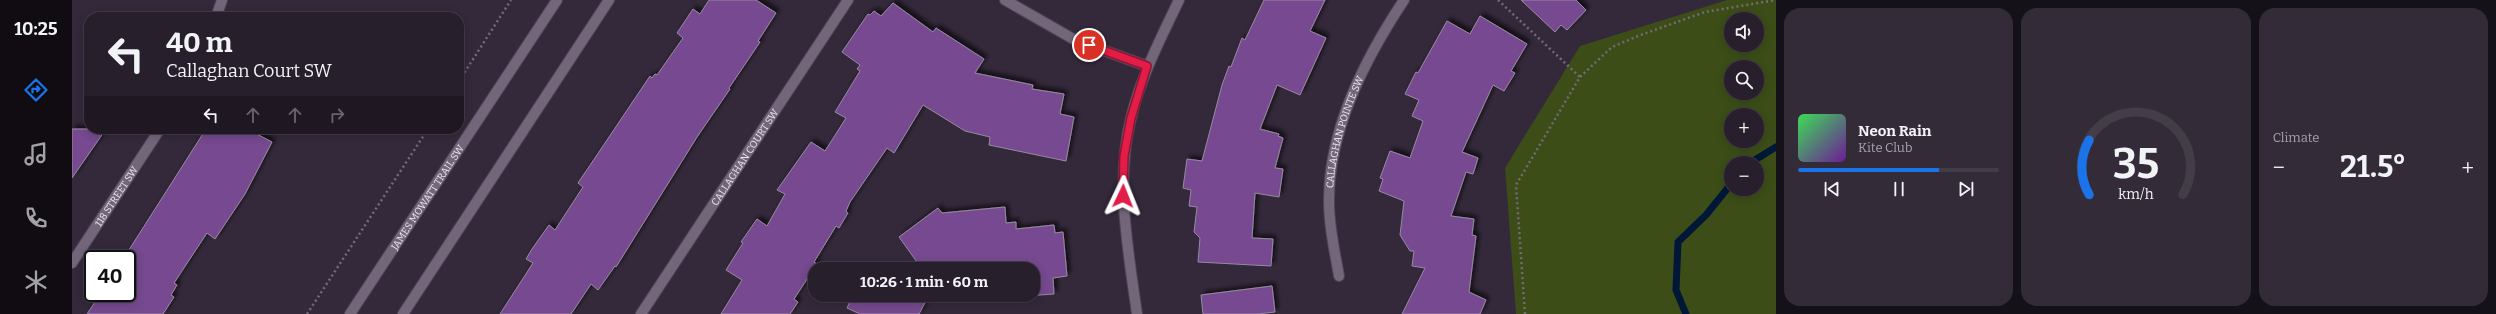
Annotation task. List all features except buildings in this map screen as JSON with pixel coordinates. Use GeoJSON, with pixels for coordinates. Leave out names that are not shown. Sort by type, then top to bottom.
{"type":"FeatureCollection","features":[{"type":"Feature","properties":{"kind":"street"},"geometry":{"type":"LineString","coordinates":[[218,12],[222,0]]}},
{"type":"Feature","properties":{"kind":"street","name":"JAMES MOWATT TRAIL SW"},"geometry":{"type":"LineString","coordinates":[[350,314],[557,0]]}},
{"type":"Feature","properties":{"kind":"street"},"geometry":{"type":"LineString","coordinates":[[403,314],[609,0]]}},
{"type":"Feature","properties":{"kind":"street","name":"CALLAGHAN COURT SW"},"geometry":{"type":"LineString","coordinates":[[641,314],[848,0]]}},
{"type":"Feature","properties":{"kind":"street"},"geometry":{"type":"LineString","coordinates":[[1005,0],[1075,40],[1147,66]]}},
{"type":"Feature","properties":{"kind":"street"},"geometry":{"type":"LineString","coordinates":[[1137,314],[1123,196],[1124,156],[1131,118],[1147,66],[1179,0]]}},
{"type":"Feature","properties":{"kind":"street","name":"CALLAGHAN POINTE SW"},"geometry":{"type":"LineString","coordinates":[[1339,276],[1330,230],[1329,203],[1330,175],[1338,137],[1345,112],[1357,84],[1386,28],[1404,0]]}},
{"type":"Feature","properties":{"kind":"street","name":"118 STREET SW"},"geometry":{"type":"LineString","coordinates":[[72,263],[157,134]]}},
{"type":"Feature","properties":{"kind":"path"},"geometry":{"type":"LineString","coordinates":[[464,73],[512,0]]}},
{"type":"Feature","properties":{"kind":"path"},"geometry":{"type":"LineString","coordinates":[[1498,0],[1580,77]]}},
{"type":"Feature","properties":{"kind":"path"},"geometry":{"type":"LineString","coordinates":[[1525,314],[1516,185],[1580,77],[1612,47],[1638,36],[1705,12],[1776,0]]}},
{"type":"Feature","properties":{"kind":"path"},"geometry":{"type":"LineString","coordinates":[[307,314],[425,134]]}},
{"type":"Feature","properties":{"kind":"green space"},"geometry":{"type":"Polygon","coordinates":[[[1727,0],[1776,0],[1776,314],[1516,314],[1505,168],[1580,46],[1727,0]]]}},
{"type":"Feature","properties":{"kind":"waterway"},"geometry":{"type":"LineString","coordinates":[[1761,156],[1776,147]]}},
{"type":"Feature","properties":{"kind":"waterway"},"geometry":{"type":"LineString","coordinates":[[1686,314],[1676,290],[1678,242],[1706,215],[1724,193]]}},
{"type":"Feature","properties":{"kind":"route"},"geometry":{"type":"LineString","coordinates":[[1089,45],[1147,66],[1131,118],[1124,156],[1123,196]]}}]}
